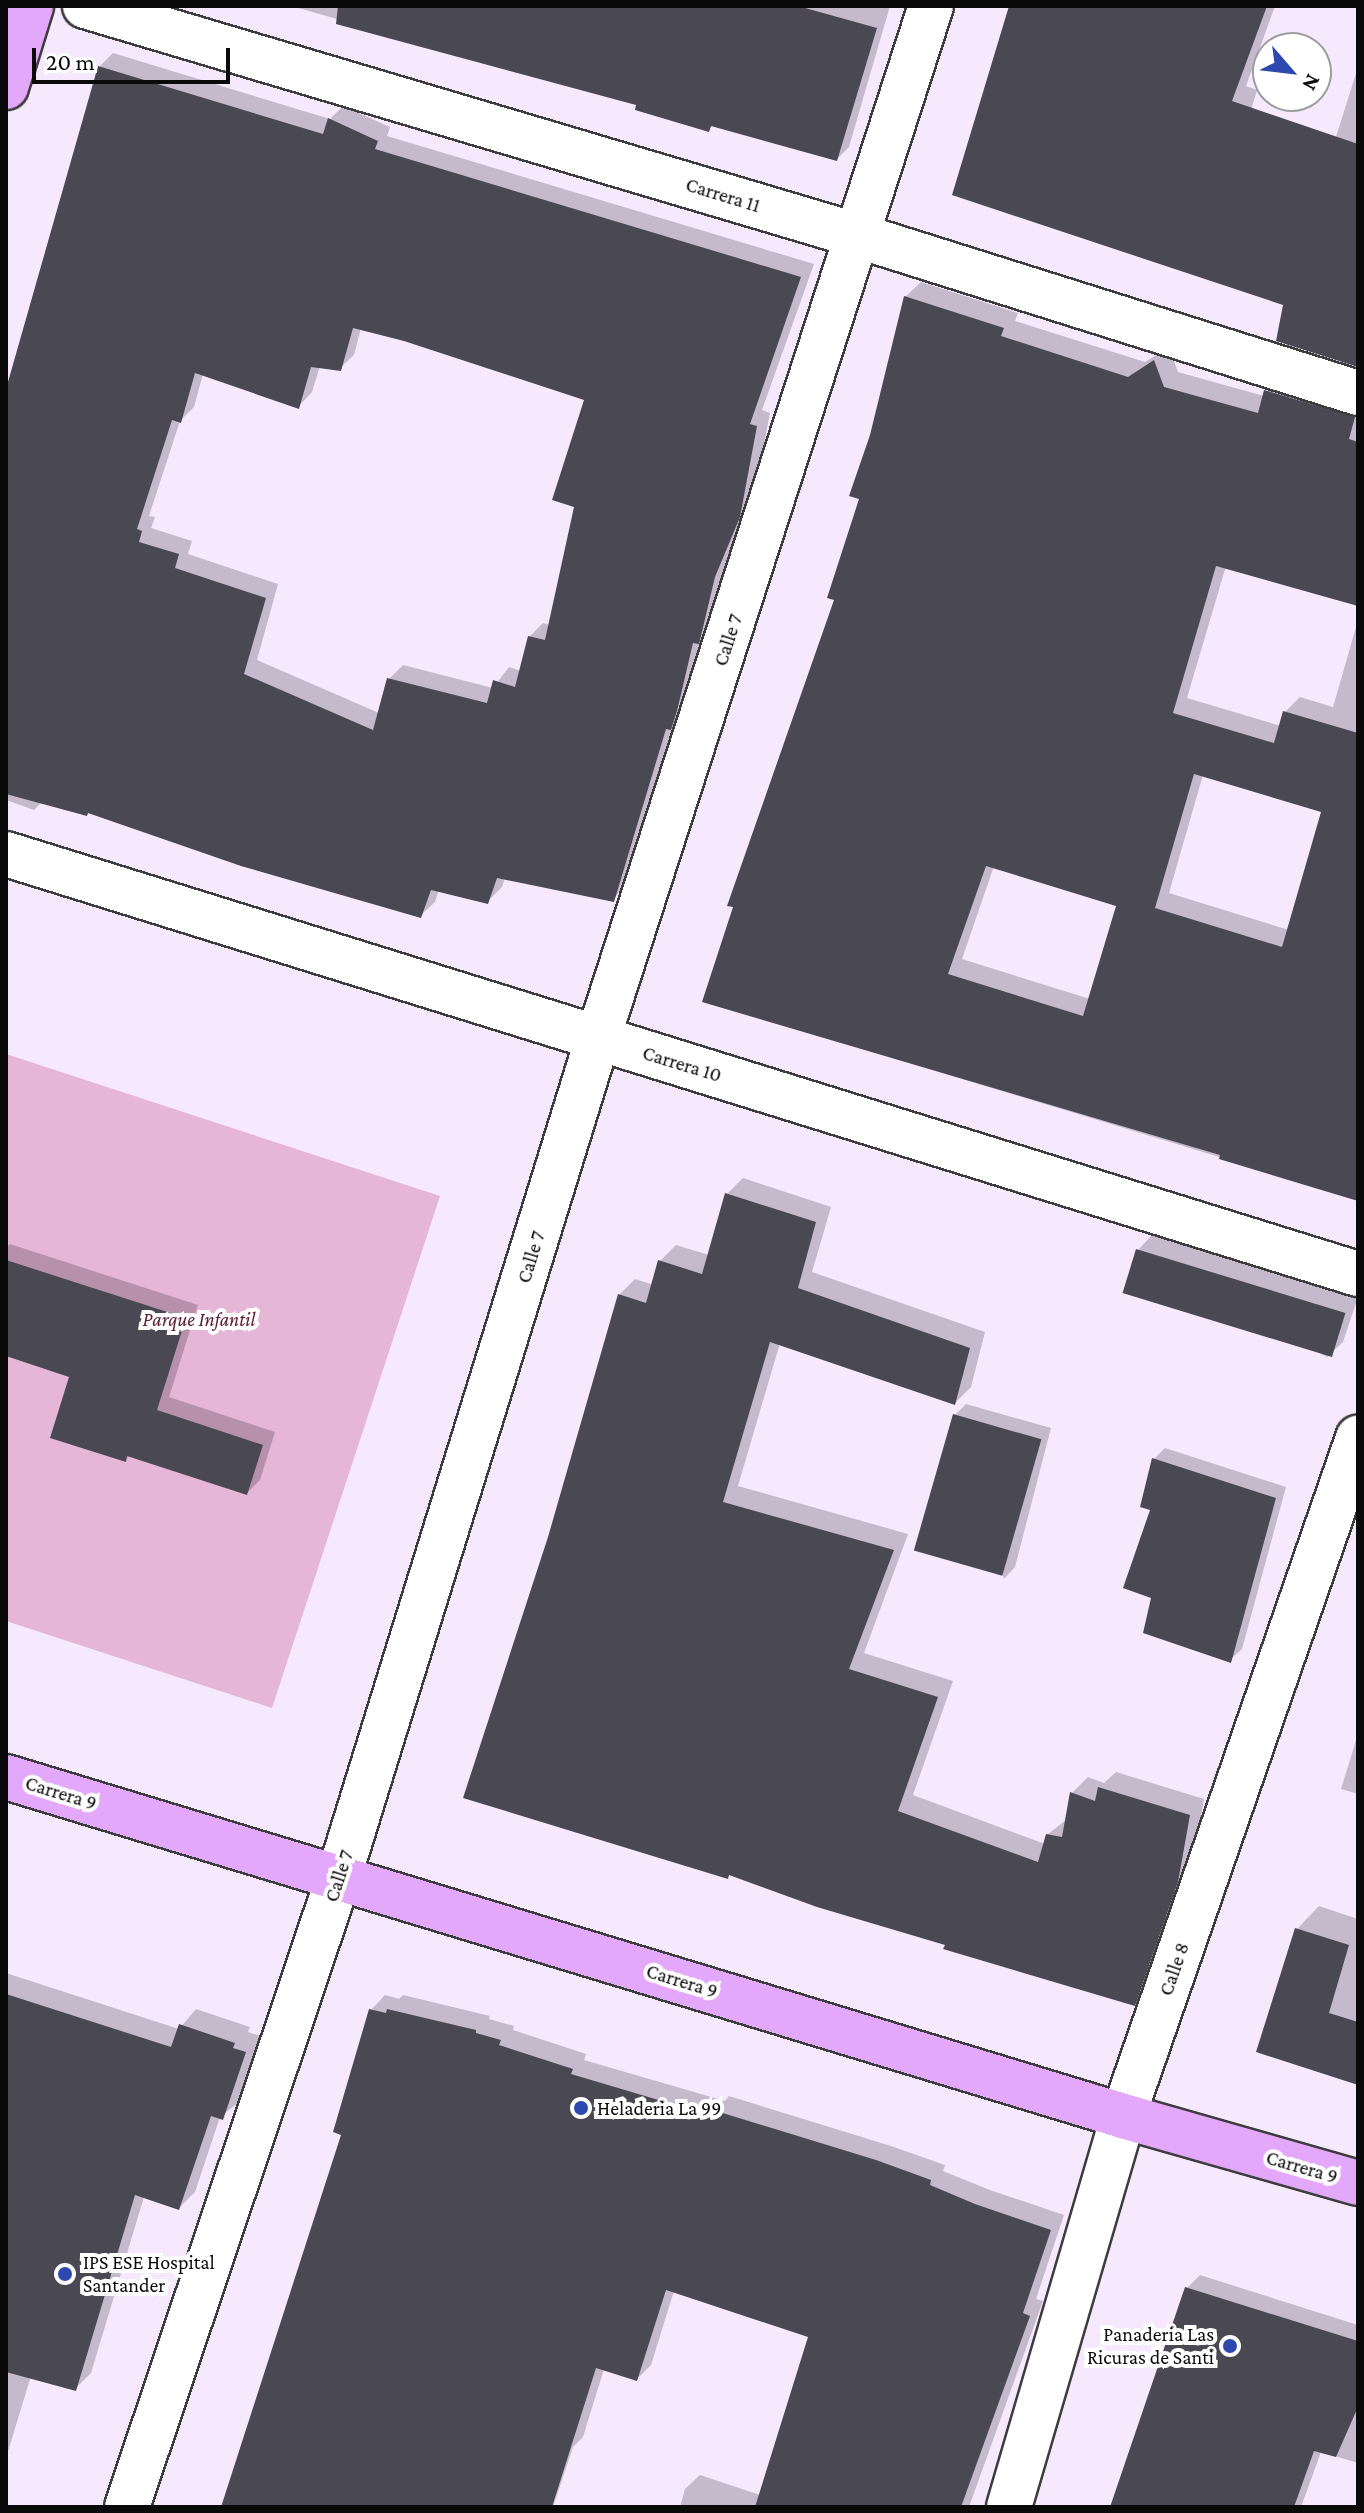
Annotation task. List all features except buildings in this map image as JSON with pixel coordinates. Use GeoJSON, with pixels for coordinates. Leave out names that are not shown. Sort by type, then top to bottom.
{"type":"FeatureCollection","features":[{"type":"Feature","properties":{"kind":"main road"},"geometry":{"type":"LineString","coordinates":[[6,87],[31,6]]}},
{"type":"Feature","properties":{"kind":"main road","name":"Carrera 9"},"geometry":{"type":"LineString","coordinates":[[6,1777],[1123,2116],[1358,2183]]}},
{"type":"Feature","properties":{"kind":"street","name":"Carrera 11"},"geometry":{"type":"LineString","coordinates":[[85,6],[859,236],[1358,393]]}},
{"type":"Feature","properties":{"kind":"street","name":"Calle 7"},"geometry":{"type":"LineString","coordinates":[[127,2507],[339,1876],[598,1038],[931,6]]}},
{"type":"Feature","properties":{"kind":"street","name":"Carrera 10"},"geometry":{"type":"LineString","coordinates":[[6,854],[1358,1274]]}},
{"type":"Feature","properties":{"kind":"street","name":"Calle 8"},"geometry":{"type":"LineString","coordinates":[[1009,2507],[1123,2116],[1358,1438]]}},
{"type":"Feature","properties":{"kind":"green space","name":"Parque Infantil"},"geometry":{"type":"Polygon","coordinates":[[[6,1054],[440,1196],[272,1708],[6,1621],[6,1054]]]}},
{"type":"Feature","properties":{"kind":"place","name":"Heladeria La 99"},"geometry":{"type":"Point","coordinates":[581,2108]}},
{"type":"Feature","properties":{"kind":"place","name":"IPS ESE Hospital Santander"},"geometry":{"type":"Point","coordinates":[65,2274]}},
{"type":"Feature","properties":{"kind":"place","name":"Panaderia Las Ricuras de Santi"},"geometry":{"type":"Point","coordinates":[1230,2346]}}]}
